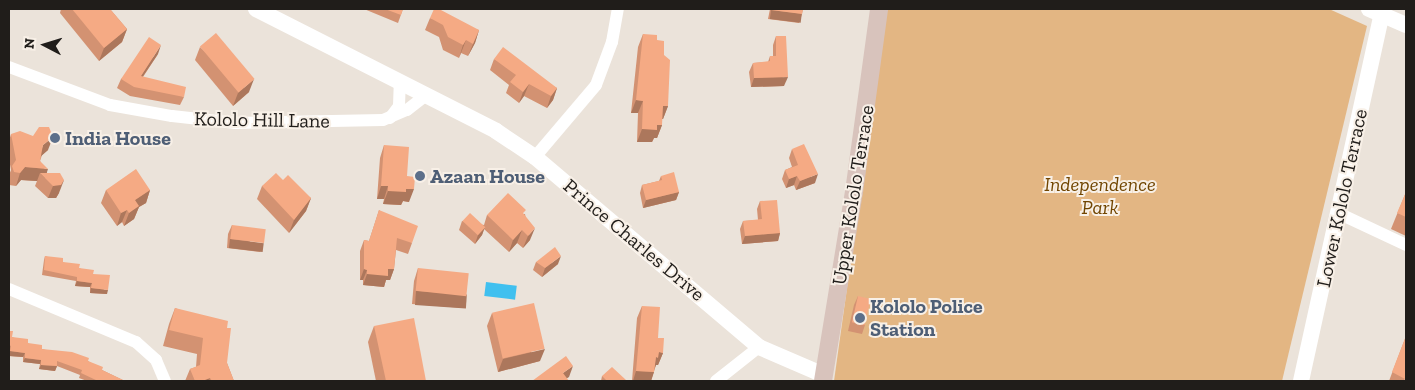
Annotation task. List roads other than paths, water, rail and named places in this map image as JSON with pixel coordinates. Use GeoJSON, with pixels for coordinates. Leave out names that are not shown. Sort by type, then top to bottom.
{"type":"FeatureCollection","features":[{"type":"Feature","properties":{"kind":"main road","name":"Upper Kololo Terrace"},"geometry":{"type":"LineString","coordinates":[[823,378],[870,85],[879,9]]}},
{"type":"Feature","properties":{"kind":"street","name":"Prince Charles Drive"},"geometry":{"type":"LineString","coordinates":[[256,9],[489,127],[535,157],[760,347],[823,378]]}},
{"type":"Feature","properties":{"kind":"street"},"geometry":{"type":"LineString","coordinates":[[535,157],[596,85],[612,42],[618,9]]}},
{"type":"Feature","properties":{"kind":"street"},"geometry":{"type":"LineString","coordinates":[[1378,11],[1406,25]]}},
{"type":"Feature","properties":{"kind":"street","name":"Lower Kololo Terrace"},"geometry":{"type":"LineString","coordinates":[[1301,381],[1338,213],[1378,11]]}},
{"type":"Feature","properties":{"kind":"street","name":"Kololo Hill Lane"},"geometry":{"type":"LineString","coordinates":[[9,67],[110,105],[181,118],[255,123],[390,118],[426,96]]}},
{"type":"Feature","properties":{"kind":"street"},"geometry":{"type":"LineString","coordinates":[[390,118],[399,106],[400,82]]}},
{"type":"Feature","properties":{"kind":"street"},"geometry":{"type":"LineString","coordinates":[[1338,213],[1406,244]]}},
{"type":"Feature","properties":{"kind":"street"},"geometry":{"type":"LineString","coordinates":[[9,289],[136,342],[156,360],[165,381]]}},
{"type":"Feature","properties":{"kind":"street"},"geometry":{"type":"LineString","coordinates":[[716,381],[760,347]]}},
{"type":"Feature","properties":{"kind":"water"},"geometry":{"type":"Polygon","coordinates":[[[486,282],[517,286],[515,300],[484,296],[486,282]]]}},
{"type":"Feature","properties":{"kind":"place","name":"India House"},"geometry":{"type":"Point","coordinates":[55,138]}},
{"type":"Feature","properties":{"kind":"place","name":"Azaan House"},"geometry":{"type":"Point","coordinates":[420,176]}},
{"type":"Feature","properties":{"kind":"place","name":"Kololo Police Station"},"geometry":{"type":"Point","coordinates":[860,318]}},
{"type":"Feature","properties":{"kind":"park label","name":"Independence Park"},"geometry":{"type":"Point","coordinates":[1100,196]}}]}
